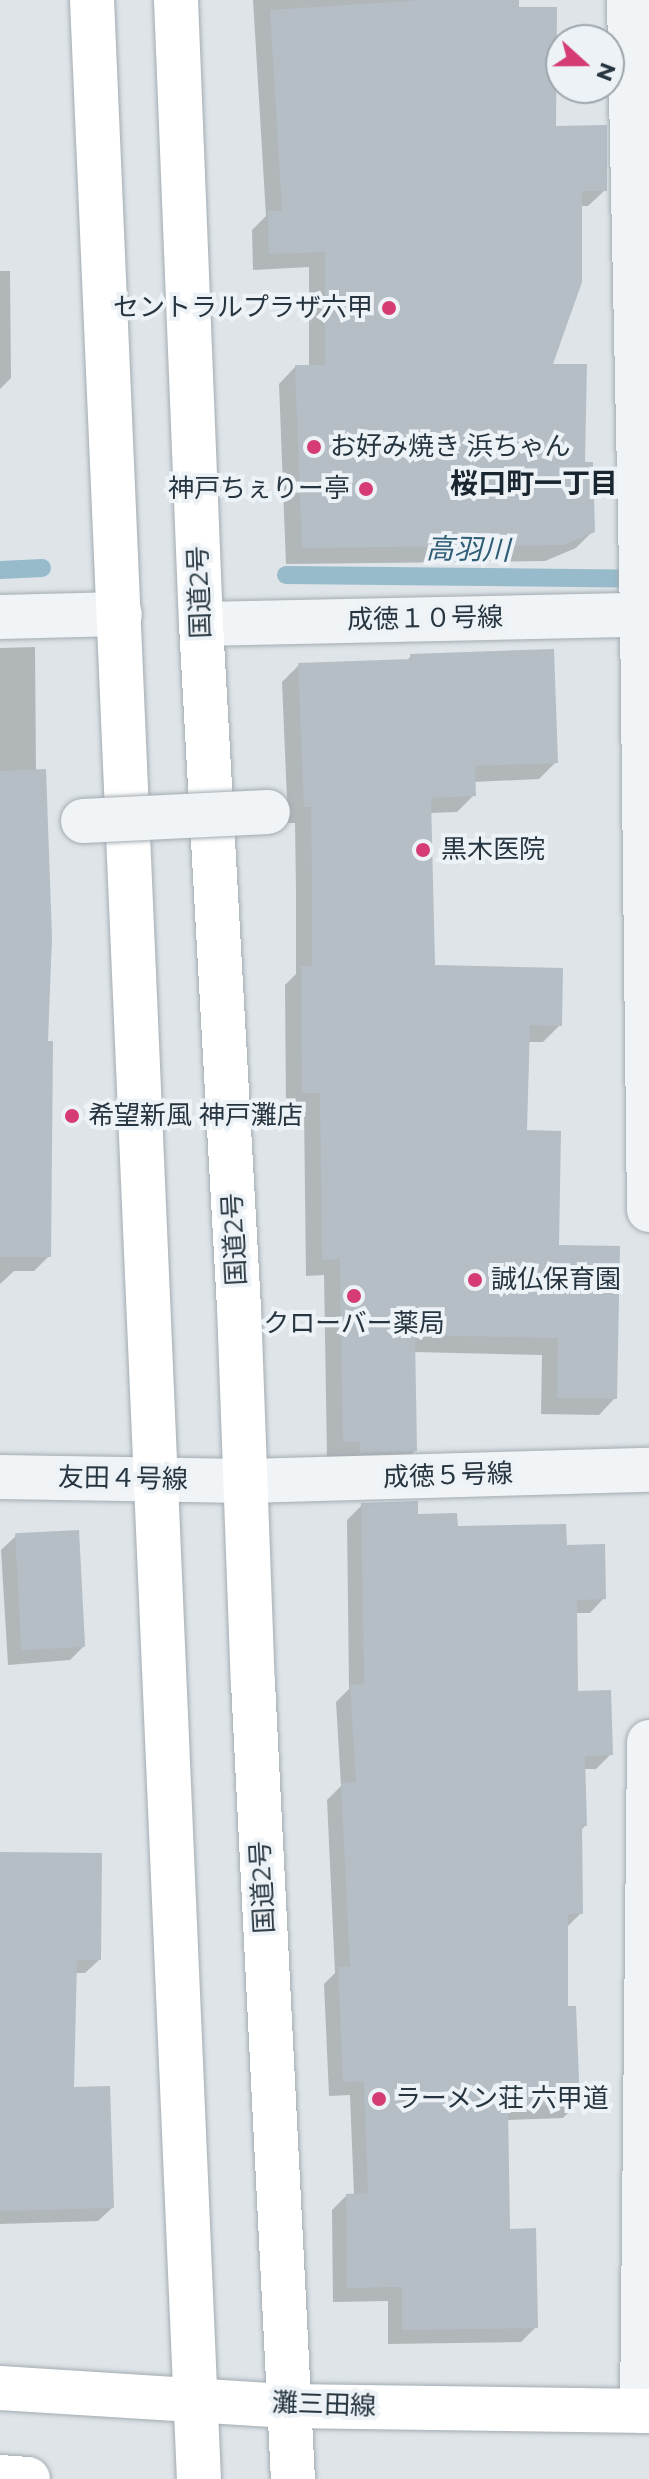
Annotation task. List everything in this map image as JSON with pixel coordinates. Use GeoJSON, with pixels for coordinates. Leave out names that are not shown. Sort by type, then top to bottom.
{"type":"FeatureCollection","features":[{"type":"Feature","properties":{"kind":"main road"},"geometry":{"type":"LineString","coordinates":[[92,0],[199,2479]]}},
{"type":"Feature","properties":{"kind":"main road","name":"国道2号"},"geometry":{"type":"LineString","coordinates":[[176,0],[201,624],[247,1481],[253,1682],[293,2479]]}},
{"type":"Feature","properties":{"kind":"main road","name":"灘三田線"},"geometry":{"type":"LineString","coordinates":[[0,2388],[288,2406],[645,2411]]}},
{"type":"Feature","properties":{"kind":"main road"},"geometry":{"type":"LineString","coordinates":[[0,2477],[28,2479]]}},
{"type":"Feature","properties":{"kind":"street"},"geometry":{"type":"LineString","coordinates":[[629,0],[639,539],[644,609],[649,1210]]}},
{"type":"Feature","properties":{"kind":"street","name":"成徳１０号線"},"geometry":{"type":"LineString","coordinates":[[201,624],[644,609]]}},
{"type":"Feature","properties":{"kind":"street"},"geometry":{"type":"LineString","coordinates":[[0,617],[120,614]]}},
{"type":"Feature","properties":{"kind":"street"},"geometry":{"type":"LineString","coordinates":[[83,821],[268,812]]}},
{"type":"Feature","properties":{"kind":"street","name":"成徳５号線"},"geometry":{"type":"LineString","coordinates":[[247,1481],[649,1470]]}},
{"type":"Feature","properties":{"kind":"street","name":"友田４号線"},"geometry":{"type":"LineString","coordinates":[[0,1477],[247,1481]]}},
{"type":"Feature","properties":{"kind":"street"},"geometry":{"type":"LineString","coordinates":[[645,2411],[649,1742]]}},
{"type":"Feature","properties":{"kind":"building"},"geometry":{"type":"Polygon","coordinates":[[[422,0],[519,0],[519,7],[557,7],[557,24],[545,24],[545,104],[556,104],[556,126],[607,125],[607,191],[582,191],[582,282],[553,364],[587,364],[585,462],[593,462],[595,532],[563,545],[302,548],[295,365],[325,365],[325,252],[269,254],[268,211],[282,211],[270,10],[422,0]]]}},
{"type":"Feature","properties":{"kind":"building"},"geometry":{"type":"Polygon","coordinates":[[[554,649],[558,763],[475,766],[476,796],[431,798],[435,965],[563,968],[562,1026],[530,1025],[527,1130],[561,1131],[559,1245],[620,1246],[617,1399],[557,1398],[558,1338],[415,1335],[417,1451],[360,1453],[360,1442],[343,1442],[340,1259],[322,1260],[320,1093],[302,1093],[301,966],[312,966],[312,874],[311,807],[304,807],[298,663],[411,659],[410,654],[554,649]]]}},
{"type":"Feature","properties":{"kind":"building"},"geometry":{"type":"Polygon","coordinates":[[[46,769],[52,937],[48,1041],[53,1041],[51,1257],[0,1257],[0,771],[46,769]]]}},
{"type":"Feature","properties":{"kind":"building"},"geometry":{"type":"Polygon","coordinates":[[[418,1501],[418,1514],[457,1513],[458,1526],[566,1524],[567,1545],[605,1544],[606,1599],[577,1600],[578,1691],[611,1690],[613,1755],[585,1756],[587,1826],[582,1826],[583,1914],[568,1914],[568,2006],[576,2006],[580,2104],[508,2107],[510,2229],[536,2228],[538,2328],[402,2330],[402,2287],[347,2288],[346,2194],[368,2193],[364,2081],[343,2082],[338,1967],[350,1967],[341,1783],[356,1782],[350,1685],[364,1684],[361,1503],[418,1501]]]}},
{"type":"Feature","properties":{"kind":"building"},"geometry":{"type":"Polygon","coordinates":[[[79,1530],[85,1647],[21,1650],[15,1533],[79,1530]]]}},
{"type":"Feature","properties":{"kind":"building"},"geometry":{"type":"Polygon","coordinates":[[[0,1852],[102,1853],[101,1960],[77,1960],[74,2087],[110,2086],[114,2208],[0,2211],[0,1852]]]}},
{"type":"Feature","properties":{"kind":"waterway","name":"高羽川"},"geometry":{"type":"LineString","coordinates":[[0,570],[42,568]]}},
{"type":"Feature","properties":{"kind":"waterway","name":"高羽川"},"geometry":{"type":"LineString","coordinates":[[286,575],[642,579]]}},
{"type":"Feature","properties":{"kind":"place","name":"セントラルプラザ六甲"},"geometry":{"type":"Point","coordinates":[389,308]}},
{"type":"Feature","properties":{"kind":"place","name":"お好み焼き 浜ちゃん"},"geometry":{"type":"Point","coordinates":[314,447]}},
{"type":"Feature","properties":{"kind":"place","name":"神戸ちぇりー亭"},"geometry":{"type":"Point","coordinates":[366,489]}},
{"type":"Feature","properties":{"kind":"place","name":"黒木医院"},"geometry":{"type":"Point","coordinates":[423,850]}},
{"type":"Feature","properties":{"kind":"place","name":"希望新風 神戸灘店"},"geometry":{"type":"Point","coordinates":[72,1116]}},
{"type":"Feature","properties":{"kind":"place","name":"誠仏保育園"},"geometry":{"type":"Point","coordinates":[475,1280]}},
{"type":"Feature","properties":{"kind":"place","name":"クローバー薬局"},"geometry":{"type":"Point","coordinates":[354,1296]}},
{"type":"Feature","properties":{"kind":"place","name":"ラーメン荘 六甲道"},"geometry":{"type":"Point","coordinates":[379,2099]}},
{"type":"Feature","properties":{"kind":"district","name":"桜口町一丁目"},"geometry":{"type":"Point","coordinates":[534,483]}}]}
